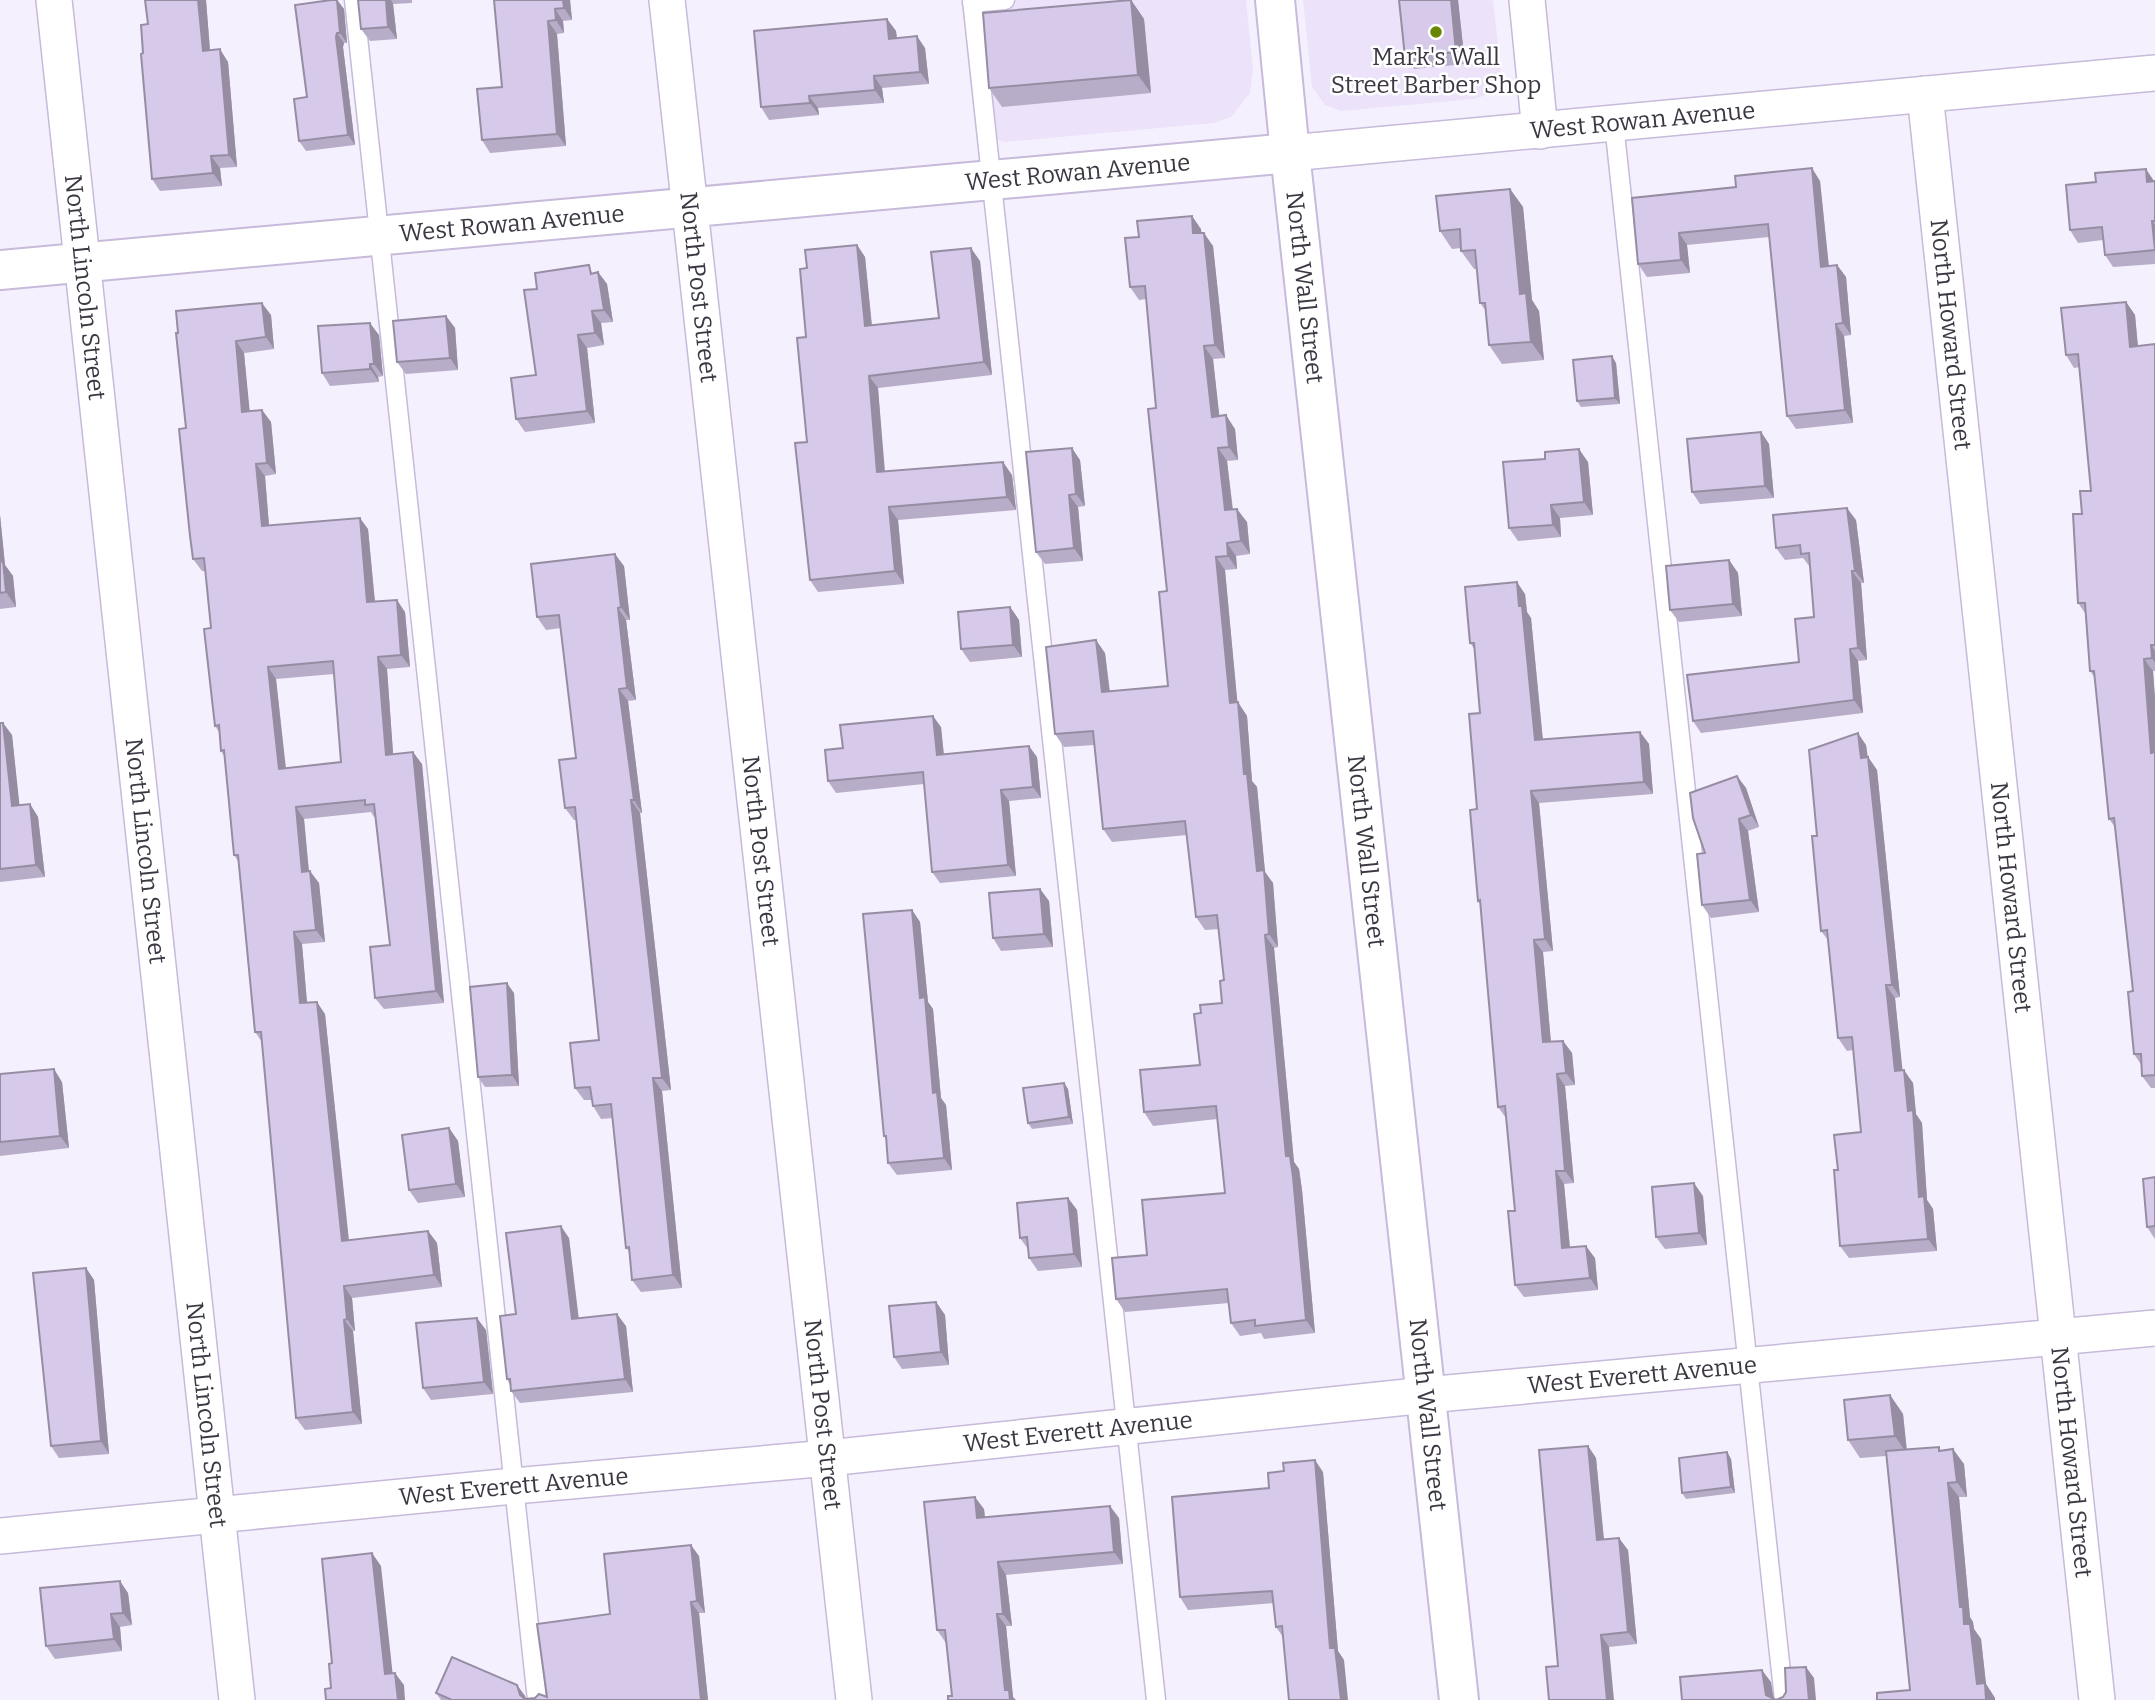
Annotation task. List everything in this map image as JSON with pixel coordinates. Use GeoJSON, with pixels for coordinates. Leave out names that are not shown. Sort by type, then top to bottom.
{"type":"FeatureCollection","features":[{"type":"Feature","properties":{"kind":"street","name":"North Lincoln Street"},"geometry":{"type":"LineString","coordinates":[[54,0],[237,1700]]}},
{"type":"Feature","properties":{"kind":"street","name":"North Post Street"},"geometry":{"type":"LineString","coordinates":[[667,0],[854,1700]]}},
{"type":"Feature","properties":{"kind":"street","name":"North Wall Street"},"geometry":{"type":"LineString","coordinates":[[1276,0],[1290,153],[1459,1700]]}},
{"type":"Feature","properties":{"kind":"street"},"geometry":{"type":"LineString","coordinates":[[1527,0],[1540,131]]}},
{"type":"Feature","properties":{"kind":"street","name":"West Rowan Avenue"},"geometry":{"type":"LineString","coordinates":[[0,270],[2155,73]]}},
{"type":"Feature","properties":{"kind":"street","name":"North Howard Street"},"geometry":{"type":"LineString","coordinates":[[1925,94],[2096,1700]]}},
{"type":"Feature","properties":{"kind":"street","name":"West Everett Avenue"},"geometry":{"type":"LineString","coordinates":[[0,1536],[828,1458],[1426,1395],[2155,1328]]}},
{"type":"Feature","properties":{"kind":"lane"},"geometry":{"type":"LineString","coordinates":[[354,0],[537,1700]]}},
{"type":"Feature","properties":{"kind":"lane"},"geometry":{"type":"LineString","coordinates":[[1005,0],[972,2],[1156,1700]]}},
{"type":"Feature","properties":{"kind":"lane"},"geometry":{"type":"LineString","coordinates":[[1614,124],[1784,1700]]}},
{"type":"Feature","properties":{"kind":"shaded area"},"geometry":{"type":"Polygon","coordinates":[[[979,0],[1246,0],[1253,69],[1250,93],[1231,117],[1214,123],[1005,142],[997,140],[993,135],[979,0]]]}},
{"type":"Feature","properties":{"kind":"shaded area"},"geometry":{"type":"Polygon","coordinates":[[[1303,0],[1493,0],[1501,70],[1497,84],[1486,95],[1474,99],[1341,111],[1325,105],[1312,87],[1303,0]]]}},
{"type":"Feature","properties":{"kind":"building"},"geometry":{"type":"Polygon","coordinates":[[[145,0],[198,0],[203,51],[220,49],[229,155],[211,156],[213,173],[152,179],[141,54],[141,25],[148,24],[145,0]]]}},
{"type":"Feature","properties":{"kind":"building"},"geometry":{"type":"Polygon","coordinates":[[[337,0],[340,33],[337,33],[336,37],[348,135],[299,141],[294,99],[307,97],[295,5],[337,0]]]}},
{"type":"Feature","properties":{"kind":"building"},"geometry":{"type":"Polygon","coordinates":[[[358,0],[386,0],[388,27],[361,29],[358,0]]]}},
{"type":"Feature","properties":{"kind":"building"},"geometry":{"type":"Polygon","coordinates":[[[494,0],[563,0],[564,8],[555,9],[556,20],[548,21],[557,134],[482,140],[477,89],[502,87],[494,0]]]}},
{"type":"Feature","properties":{"kind":"building"},"geometry":{"type":"Polygon","coordinates":[[[1131,0],[1138,75],[989,88],[983,13],[1131,0]]]}},
{"type":"Feature","properties":{"kind":"building","name":"Mark's Wall Street Barber Shop"},"geometry":{"type":"Polygon","coordinates":[[[1399,0],[1451,0],[1456,52],[1405,57],[1399,0]]]}},
{"type":"Feature","properties":{"kind":"building"},"geometry":{"type":"Polygon","coordinates":[[[887,19],[889,39],[917,36],[920,72],[874,76],[875,90],[809,96],[810,103],[761,107],[754,31],[887,19]]]}},
{"type":"Feature","properties":{"kind":"building"},"geometry":{"type":"Polygon","coordinates":[[[1812,168],[1821,267],[1837,265],[1843,323],[1836,324],[1845,410],[1787,416],[1768,224],[1679,233],[1681,260],[1638,264],[1632,198],[1736,187],[1735,176],[1812,168]]]}},
{"type":"Feature","properties":{"kind":"building"},"geometry":{"type":"Polygon","coordinates":[[[2146,169],[2147,182],[2155,181],[2155,221],[2152,221],[2155,250],[2105,255],[2102,227],[2070,230],[2066,185],[2096,182],[2095,173],[2146,169]]]}},
{"type":"Feature","properties":{"kind":"building"},"geometry":{"type":"Polygon","coordinates":[[[1510,189],[1520,294],[1526,293],[1531,342],[1489,345],[1485,303],[1480,303],[1475,250],[1461,251],[1460,229],[1440,231],[1436,196],[1510,189]]]}},
{"type":"Feature","properties":{"kind":"building"},"geometry":{"type":"Polygon","coordinates":[[[1192,216],[1193,233],[1204,233],[1207,263],[1215,345],[1204,346],[1212,417],[1226,415],[1229,447],[1218,448],[1225,510],[1237,509],[1241,541],[1227,543],[1228,556],[1216,557],[1230,703],[1238,702],[1257,871],[1264,870],[1269,934],[1265,935],[1286,1156],[1290,1156],[1293,1177],[1306,1320],[1255,1326],[1255,1320],[1231,1323],[1227,1289],[1116,1299],[1112,1258],[1147,1255],[1142,1200],[1225,1193],[1216,1106],[1144,1112],[1140,1070],[1200,1065],[1194,1014],[1201,1013],[1200,1005],[1222,1003],[1220,981],[1224,980],[1217,915],[1196,917],[1185,821],[1103,829],[1093,731],[1055,734],[1046,647],[1096,640],[1102,692],[1168,686],[1159,592],[1167,591],[1148,409],[1156,408],[1145,286],[1130,287],[1125,238],[1139,237],[1137,221],[1192,216]]]}},
{"type":"Feature","properties":{"kind":"building"},"geometry":{"type":"Polygon","coordinates":[[[857,245],[865,326],[939,318],[931,252],[971,248],[984,362],[869,376],[877,472],[1003,462],[1007,497],[889,507],[895,571],[810,580],[795,443],[807,442],[797,338],[806,337],[800,269],[807,268],[805,250],[857,245]]]}},
{"type":"Feature","properties":{"kind":"building"},"geometry":{"type":"Polygon","coordinates":[[[589,265],[591,274],[598,272],[604,310],[592,311],[595,333],[578,335],[587,411],[516,419],[511,378],[536,375],[524,290],[537,289],[535,273],[589,265]]]}},
{"type":"Feature","properties":{"kind":"building"},"geometry":{"type":"Polygon","coordinates":[[[2126,302],[2130,347],[2155,344],[2155,645],[2151,645],[2152,658],[2144,659],[2151,753],[2155,752],[2155,1075],[2142,1076],[2141,1054],[2134,1054],[2128,992],[2133,991],[2114,818],[2109,819],[2094,671],[2090,671],[2085,603],[2078,603],[2073,514],[2082,514],[2080,491],[2091,491],[2078,354],[2066,355],[2061,308],[2126,302]]]}},
{"type":"Feature","properties":{"kind":"building"},"geometry":{"type":"Polygon","coordinates":[[[262,303],[266,337],[236,341],[242,412],[262,410],[267,463],[256,464],[262,526],[360,518],[367,602],[397,600],[401,655],[378,657],[386,755],[413,752],[436,991],[375,998],[370,947],[390,945],[374,804],[365,805],[365,800],[296,807],[302,872],[310,871],[316,930],[294,932],[300,1003],[317,1002],[342,1241],[428,1231],[434,1275],[344,1286],[347,1319],[344,1320],[353,1412],[296,1418],[261,1032],[255,1032],[238,855],[234,855],[224,750],[221,751],[219,725],[215,726],[204,629],[211,628],[204,558],[193,559],[190,536],[179,429],[186,428],[176,311],[262,303]],[[333,661],[268,667],[279,769],[341,762],[333,661]]]}},
{"type":"Feature","properties":{"kind":"building"},"geometry":{"type":"Polygon","coordinates":[[[446,316],[450,358],[397,362],[393,321],[446,316]]]}},
{"type":"Feature","properties":{"kind":"building"},"geometry":{"type":"Polygon","coordinates":[[[370,323],[374,364],[370,364],[370,369],[322,373],[318,326],[370,323]]]}},
{"type":"Feature","properties":{"kind":"building"},"geometry":{"type":"Polygon","coordinates":[[[1612,356],[1615,398],[1577,401],[1573,360],[1612,356]]]}},
{"type":"Feature","properties":{"kind":"building"},"geometry":{"type":"Polygon","coordinates":[[[1761,432],[1765,486],[1692,492],[1687,439],[1761,432]]]}},
{"type":"Feature","properties":{"kind":"building"},"geometry":{"type":"Polygon","coordinates":[[[1072,448],[1076,494],[1069,495],[1074,548],[1036,552],[1026,452],[1072,448]]]}},
{"type":"Feature","properties":{"kind":"building"},"geometry":{"type":"Polygon","coordinates":[[[1579,449],[1584,502],[1551,505],[1553,525],[1509,528],[1503,462],[1545,459],[1545,452],[1579,449]]]}},
{"type":"Feature","properties":{"kind":"building"},"geometry":{"type":"Polygon","coordinates":[[[1847,508],[1855,571],[1852,571],[1858,648],[1850,649],[1854,700],[1693,721],[1687,675],[1799,662],[1795,619],[1814,617],[1809,553],[1801,554],[1800,545],[1776,548],[1773,515],[1847,508]]]}},
{"type":"Feature","properties":{"kind":"building"},"geometry":{"type":"Polygon","coordinates":[[[615,554],[627,688],[619,689],[634,800],[631,800],[662,1078],[653,1078],[673,1275],[632,1280],[629,1247],[626,1248],[611,1104],[593,1106],[590,1087],[575,1088],[570,1043],[599,1040],[575,807],[565,808],[559,760],[576,758],[559,615],[537,617],[531,564],[615,554]]]}},
{"type":"Feature","properties":{"kind":"building"},"geometry":{"type":"Polygon","coordinates":[[[1729,560],[1733,604],[1670,610],[1666,566],[1729,560]]]}},
{"type":"Feature","properties":{"kind":"building"},"geometry":{"type":"Polygon","coordinates":[[[3,561],[6,592],[0,593],[0,562],[3,561]]]}},
{"type":"Feature","properties":{"kind":"building"},"geometry":{"type":"Polygon","coordinates":[[[1517,582],[1519,606],[1522,606],[1535,740],[1640,732],[1644,782],[1531,791],[1545,939],[1534,940],[1543,1042],[1563,1041],[1566,1073],[1557,1074],[1565,1171],[1556,1171],[1562,1248],[1586,1246],[1590,1278],[1515,1285],[1508,1211],[1515,1211],[1505,1106],[1498,1107],[1470,810],[1477,809],[1469,714],[1480,713],[1474,643],[1470,643],[1465,587],[1517,582]]]}},
{"type":"Feature","properties":{"kind":"building"},"geometry":{"type":"Polygon","coordinates":[[[1010,607],[1013,645],[961,649],[958,612],[1010,607]]]}},
{"type":"Feature","properties":{"kind":"building"},"geometry":{"type":"Polygon","coordinates":[[[933,716],[937,755],[1029,746],[1033,787],[1001,790],[1008,865],[932,872],[923,772],[828,781],[825,750],[843,748],[840,725],[933,716]]]}},
{"type":"Feature","properties":{"kind":"building"},"geometry":{"type":"Polygon","coordinates":[[[0,723],[3,723],[12,806],[30,804],[36,865],[0,869],[0,723]]]}},
{"type":"Feature","properties":{"kind":"building"},"geometry":{"type":"Polygon","coordinates":[[[1858,733],[1861,758],[1868,757],[1892,985],[1886,985],[1895,1071],[1904,1070],[1908,1111],[1913,1110],[1919,1197],[1924,1196],[1928,1239],[1840,1246],[1834,1170],[1838,1170],[1834,1135],[1861,1132],[1852,1037],[1838,1038],[1827,930],[1821,931],[1812,836],[1817,836],[1809,750],[1858,733]]]}},
{"type":"Feature","properties":{"kind":"building"},"geometry":{"type":"Polygon","coordinates":[[[1737,776],[1751,815],[1739,819],[1750,900],[1702,905],[1697,854],[1705,853],[1693,818],[1690,793],[1737,776]]]}},
{"type":"Feature","properties":{"kind":"building"},"geometry":{"type":"Polygon","coordinates":[[[1040,889],[1044,934],[993,938],[989,893],[1040,889]]]}},
{"type":"Feature","properties":{"kind":"building"},"geometry":{"type":"Polygon","coordinates":[[[912,910],[920,998],[925,997],[933,1093],[937,1092],[944,1158],[888,1163],[863,914],[912,910]]]}},
{"type":"Feature","properties":{"kind":"building"},"geometry":{"type":"Polygon","coordinates":[[[507,983],[512,1075],[478,1077],[470,987],[507,983]]]}},
{"type":"Feature","properties":{"kind":"building"},"geometry":{"type":"Polygon","coordinates":[[[54,1069],[60,1136],[0,1142],[0,1074],[54,1069]]]}},
{"type":"Feature","properties":{"kind":"building"},"geometry":{"type":"Polygon","coordinates":[[[1064,1083],[1069,1117],[1028,1123],[1023,1088],[1064,1083]]]}},
{"type":"Feature","properties":{"kind":"building"},"geometry":{"type":"Polygon","coordinates":[[[449,1128],[456,1184],[409,1190],[402,1135],[449,1128]]]}},
{"type":"Feature","properties":{"kind":"building"},"geometry":{"type":"Polygon","coordinates":[[[2155,1177],[2155,1226],[2147,1227],[2143,1179],[2155,1177]]]}},
{"type":"Feature","properties":{"kind":"building"},"geometry":{"type":"Polygon","coordinates":[[[1694,1183],[1699,1233],[1656,1237],[1652,1187],[1694,1183]]]}},
{"type":"Feature","properties":{"kind":"building"},"geometry":{"type":"Polygon","coordinates":[[[1068,1198],[1074,1254],[1029,1258],[1027,1237],[1020,1238],[1017,1203],[1068,1198]]]}},
{"type":"Feature","properties":{"kind":"building"},"geometry":{"type":"Polygon","coordinates":[[[561,1226],[572,1319],[617,1314],[625,1379],[511,1391],[510,1379],[507,1379],[500,1316],[516,1314],[506,1233],[561,1226]]]}},
{"type":"Feature","properties":{"kind":"building"},"geometry":{"type":"Polygon","coordinates":[[[86,1268],[101,1441],[51,1446],[33,1273],[86,1268]]]}},
{"type":"Feature","properties":{"kind":"building"},"geometry":{"type":"Polygon","coordinates":[[[936,1302],[941,1352],[894,1357],[889,1306],[936,1302]]]}},
{"type":"Feature","properties":{"kind":"building"},"geometry":{"type":"Polygon","coordinates":[[[477,1318],[484,1382],[423,1388],[416,1323],[477,1318]]]}},
{"type":"Feature","properties":{"kind":"building"},"geometry":{"type":"Polygon","coordinates":[[[1890,1395],[1895,1436],[1848,1440],[1844,1400],[1890,1395]]]}},
{"type":"Feature","properties":{"kind":"building"},"geometry":{"type":"Polygon","coordinates":[[[1588,1446],[1597,1540],[1619,1538],[1628,1632],[1601,1635],[1607,1700],[1549,1700],[1546,1667],[1558,1666],[1539,1450],[1588,1446]]]}},
{"type":"Feature","properties":{"kind":"building"},"geometry":{"type":"Polygon","coordinates":[[[1939,1447],[1939,1451],[1953,1449],[1957,1482],[1948,1483],[1960,1607],[1963,1607],[1964,1624],[1970,1624],[1977,1684],[1985,1683],[1986,1700],[1877,1700],[1877,1693],[1910,1690],[1886,1451],[1939,1447]]]}},
{"type":"Feature","properties":{"kind":"building"},"geometry":{"type":"Polygon","coordinates":[[[1727,1452],[1731,1487],[1682,1493],[1679,1458],[1727,1452]]]}},
{"type":"Feature","properties":{"kind":"building"},"geometry":{"type":"Polygon","coordinates":[[[1315,1460],[1330,1648],[1335,1648],[1341,1700],[1289,1700],[1282,1626],[1276,1627],[1272,1591],[1180,1597],[1172,1497],[1269,1488],[1268,1473],[1284,1471],[1283,1463],[1315,1460]]]}},
{"type":"Feature","properties":{"kind":"building"},"geometry":{"type":"Polygon","coordinates":[[[975,1497],[977,1518],[1110,1506],[1114,1552],[998,1562],[1003,1614],[997,1614],[1005,1690],[1009,1690],[1010,1700],[948,1700],[948,1696],[952,1696],[945,1630],[937,1630],[924,1502],[975,1497]]]}},
{"type":"Feature","properties":{"kind":"building"},"geometry":{"type":"Polygon","coordinates":[[[691,1545],[697,1601],[691,1602],[701,1700],[452,1700],[436,1693],[452,1657],[517,1685],[520,1695],[525,1699],[535,1698],[539,1694],[547,1697],[537,1624],[610,1614],[604,1554],[691,1545]]]}},
{"type":"Feature","properties":{"kind":"building"},"geometry":{"type":"Polygon","coordinates":[[[372,1553],[385,1674],[395,1673],[398,1700],[326,1700],[325,1689],[331,1688],[329,1664],[332,1663],[322,1559],[372,1553]]]}},
{"type":"Feature","properties":{"kind":"building"},"geometry":{"type":"Polygon","coordinates":[[[120,1581],[123,1613],[111,1614],[114,1639],[46,1646],[40,1588],[120,1581]]]}},
{"type":"Feature","properties":{"kind":"building"},"geometry":{"type":"Polygon","coordinates":[[[1806,1667],[1809,1700],[1776,1700],[1786,1692],[1785,1668],[1806,1667]]]}},
{"type":"Feature","properties":{"kind":"building"},"geometry":{"type":"Polygon","coordinates":[[[1762,1670],[1766,1695],[1776,1700],[1682,1700],[1680,1677],[1762,1670]]]}},
{"type":"Feature","properties":{"kind":"place","name":"Mark's Wall Street Barber Shop"},"geometry":{"type":"Point","coordinates":[1436,32]}}]}
